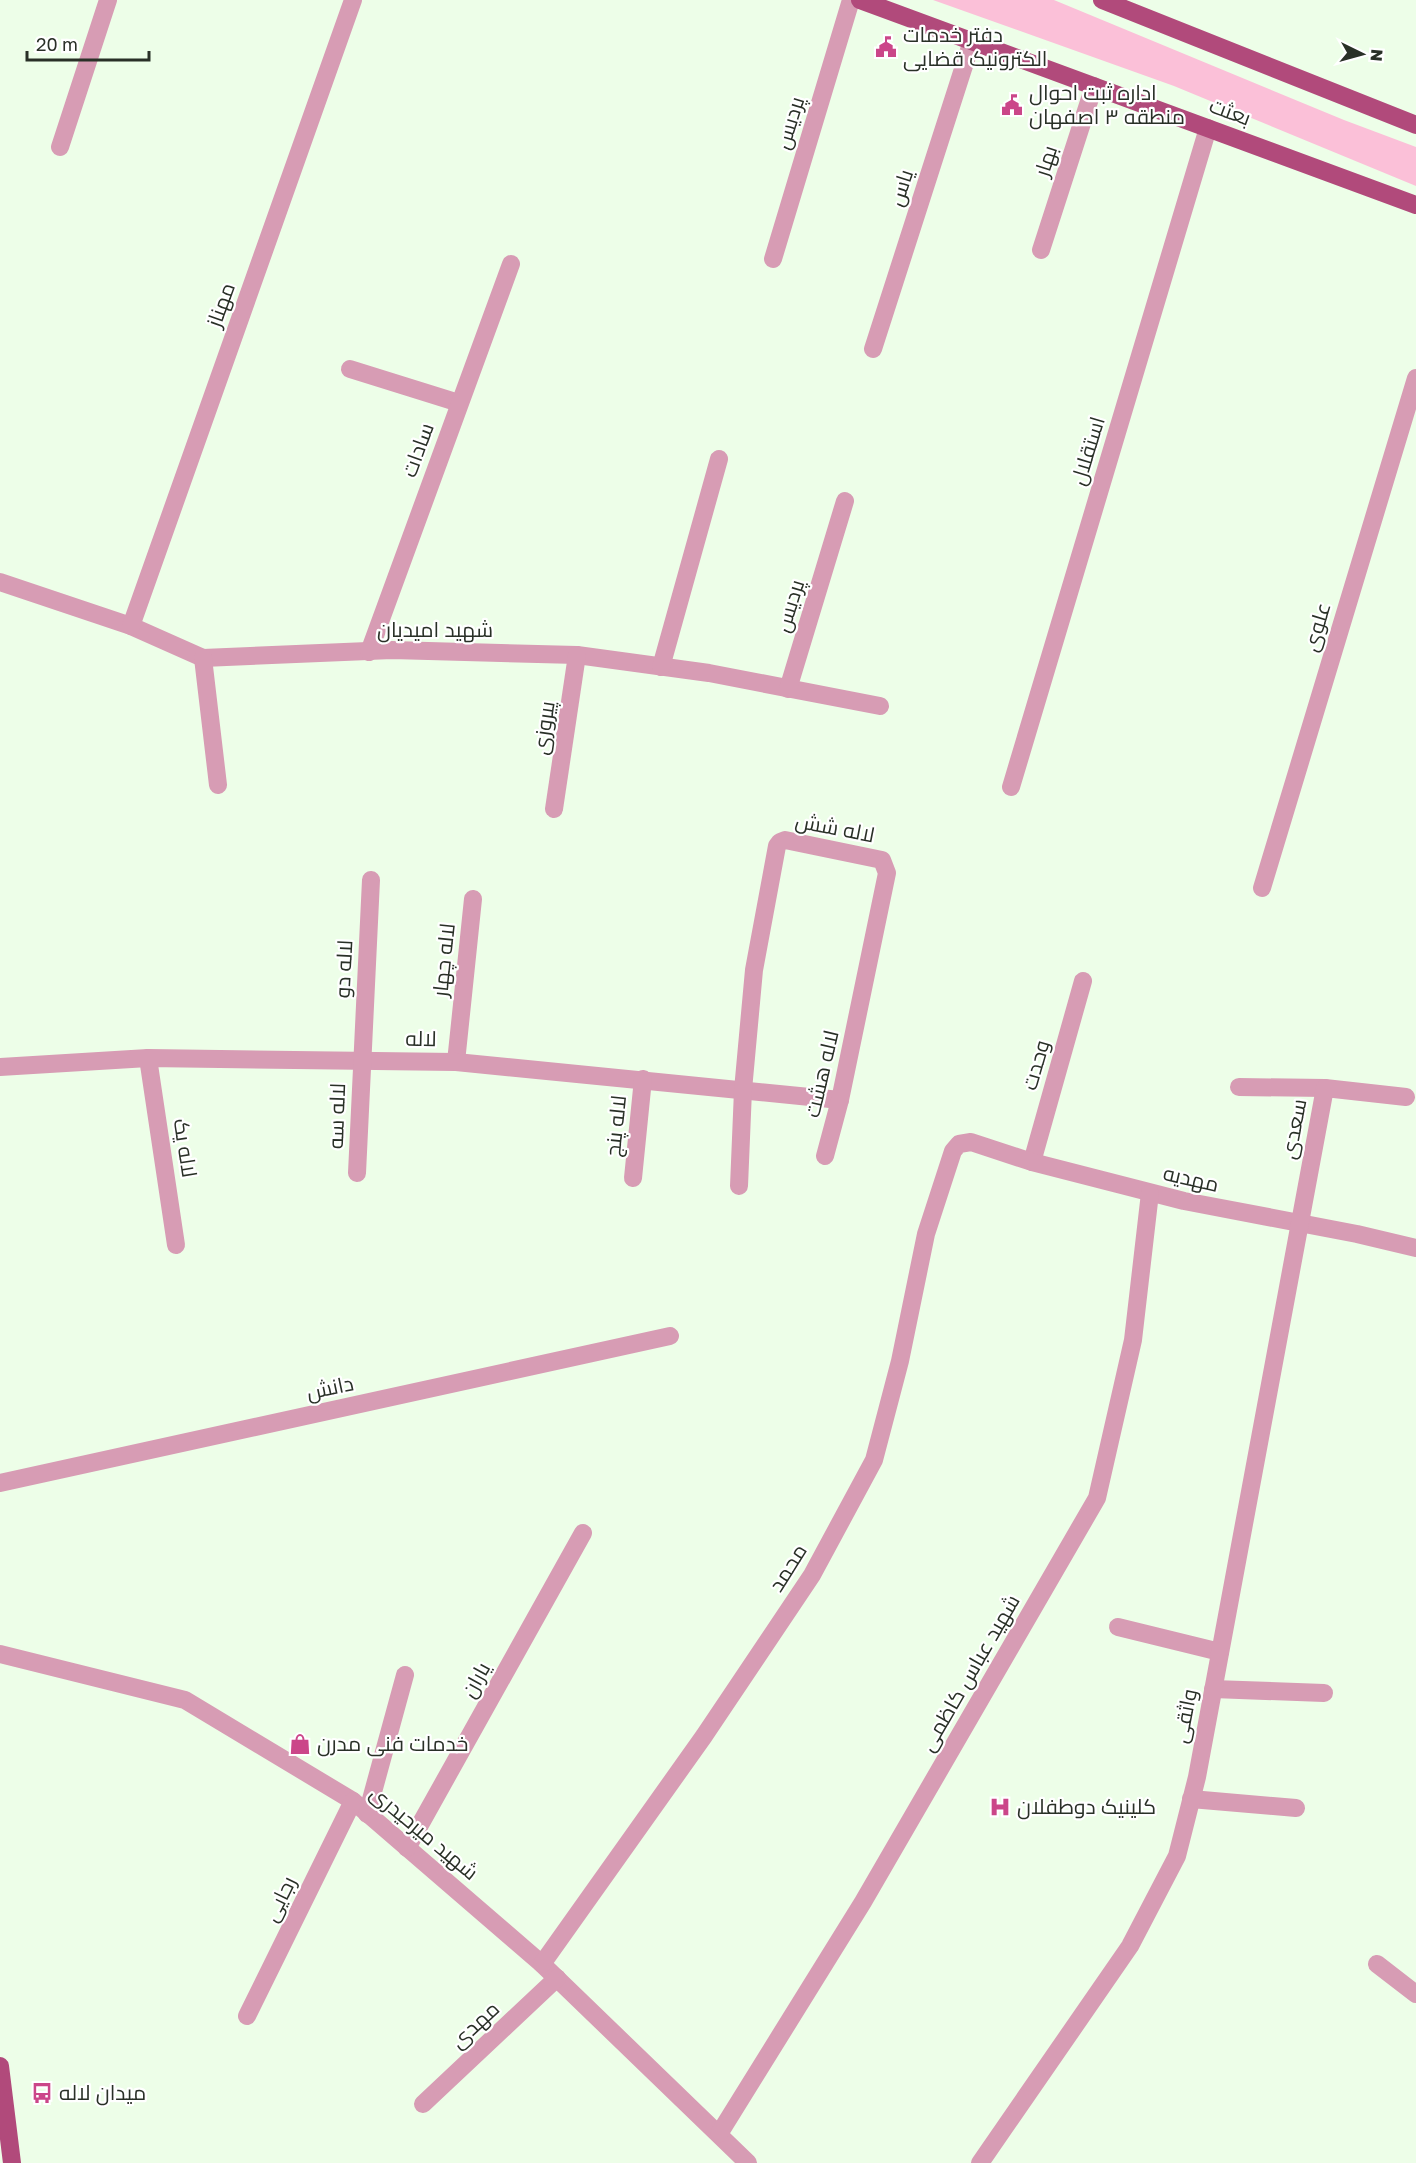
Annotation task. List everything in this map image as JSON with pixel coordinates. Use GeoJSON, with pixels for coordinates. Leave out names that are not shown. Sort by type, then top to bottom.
{"type":"FeatureCollection","features":[{"type":"Feature","properties":{"kind":"main road","name":"بعثت"},"geometry":{"type":"LineString","coordinates":[[860,0],[1416,205]]}},
{"type":"Feature","properties":{"kind":"main road"},"geometry":{"type":"LineString","coordinates":[[1102,0],[1416,125]]}},
{"type":"Feature","properties":{"kind":"main road"},"geometry":{"type":"LineString","coordinates":[[0,2066],[12,2163]]}},
{"type":"Feature","properties":{"kind":"street"},"geometry":{"type":"LineString","coordinates":[[60,147],[108,0]]}},
{"type":"Feature","properties":{"kind":"street","name":"مهناز"},"geometry":{"type":"LineString","coordinates":[[131,626],[353,0]]}},
{"type":"Feature","properties":{"kind":"street","name":"پردیس"},"geometry":{"type":"LineString","coordinates":[[773,259],[851,0]]}},
{"type":"Feature","properties":{"kind":"street","name":"یاس"},"geometry":{"type":"LineString","coordinates":[[873,349],[972,41]]}},
{"type":"Feature","properties":{"kind":"street","name":"بهار"},"geometry":{"type":"LineString","coordinates":[[1041,250],[1094,86]]}},
{"type":"Feature","properties":{"kind":"street","name":"استقلال"},"geometry":{"type":"LineString","coordinates":[[1011,787],[1208,128]]}},
{"type":"Feature","properties":{"kind":"street","name":"سادات"},"geometry":{"type":"LineString","coordinates":[[369,652],[511,264]]}},
{"type":"Feature","properties":{"kind":"street"},"geometry":{"type":"LineString","coordinates":[[350,369],[459,403]]}},
{"type":"Feature","properties":{"kind":"street","name":"علوی"},"geometry":{"type":"LineString","coordinates":[[1262,888],[1416,378]]}},
{"type":"Feature","properties":{"kind":"street"},"geometry":{"type":"LineString","coordinates":[[661,667],[719,459]]}},
{"type":"Feature","properties":{"kind":"street","name":"پردیس"},"geometry":{"type":"LineString","coordinates":[[788,689],[845,501]]}},
{"type":"Feature","properties":{"kind":"street","name":"شهید امیدیان"},"geometry":{"type":"LineString","coordinates":[[0,582],[131,626],[203,658],[392,650],[577,655],[709,673],[880,706]]}},
{"type":"Feature","properties":{"kind":"street","name":"پیروزی"},"geometry":{"type":"LineString","coordinates":[[555,809],[577,655]]}},
{"type":"Feature","properties":{"kind":"street"},"geometry":{"type":"LineString","coordinates":[[203,658],[218,785]]}},
{"type":"Feature","properties":{"kind":"street","name":"لاله شش"},"geometry":{"type":"LineString","coordinates":[[742,1090],[754,970],[777,846],[780,842],[785,840],[882,860],[887,873],[861,1001]]}},
{"type":"Feature","properties":{"kind":"street","name":"لاله دو"},"geometry":{"type":"LineString","coordinates":[[362,1060],[371,880]]}},
{"type":"Feature","properties":{"kind":"street","name":"لاله چهار"},"geometry":{"type":"LineString","coordinates":[[456,1062],[472,899]]}},
{"type":"Feature","properties":{"kind":"street","name":"وحدت"},"geometry":{"type":"LineString","coordinates":[[1032,1162],[1083,981]]}},
{"type":"Feature","properties":{"kind":"street","name":"لاله هشت"},"geometry":{"type":"LineString","coordinates":[[825,1156],[840,1100],[861,1001]]}},
{"type":"Feature","properties":{"kind":"street","name":"لاله"},"geometry":{"type":"LineString","coordinates":[[0,1067],[148,1058],[456,1062],[840,1100]]}},
{"type":"Feature","properties":{"kind":"street","name":"لاله یک"},"geometry":{"type":"LineString","coordinates":[[148,1058],[176,1245]]}},
{"type":"Feature","properties":{"kind":"street","name":"لاله سه"},"geometry":{"type":"LineString","coordinates":[[357,1173],[362,1060]]}},
{"type":"Feature","properties":{"kind":"street","name":"لاله پنج"},"geometry":{"type":"LineString","coordinates":[[633,1178],[643,1079]]}},
{"type":"Feature","properties":{"kind":"street"},"geometry":{"type":"LineString","coordinates":[[1239,1087],[1325,1088]]}},
{"type":"Feature","properties":{"kind":"street","name":"سعدی"},"geometry":{"type":"LineString","coordinates":[[1300,1223],[1325,1088],[1406,1097]]}},
{"type":"Feature","properties":{"kind":"street"},"geometry":{"type":"LineString","coordinates":[[739,1186],[742,1090]]}},
{"type":"Feature","properties":{"kind":"street","name":"مهدیه"},"geometry":{"type":"LineString","coordinates":[[959,1143],[971,1142],[1032,1162],[1184,1201],[1357,1234],[1416,1248]]}},
{"type":"Feature","properties":{"kind":"street","name":"محمد"},"geometry":{"type":"LineString","coordinates":[[542,1964],[704,1736],[812,1575],[874,1460],[900,1361],[927,1234],[953,1151],[959,1143]]}},
{"type":"Feature","properties":{"kind":"street","name":"شهید عباس کاظمی"},"geometry":{"type":"LineString","coordinates":[[719,2134],[863,1902],[1096,1498],[1133,1340],[1150,1193]]}},
{"type":"Feature","properties":{"kind":"street","name":"واثقی"},"geometry":{"type":"LineString","coordinates":[[980,2163],[1130,1946],[1177,1856],[1213,1689],[1300,1223]]}},
{"type":"Feature","properties":{"kind":"street","name":"دانش"},"geometry":{"type":"LineString","coordinates":[[0,1483],[670,1336]]}},
{"type":"Feature","properties":{"kind":"street","name":"یاران"},"geometry":{"type":"LineString","coordinates":[[407,1848],[583,1533]]}},
{"type":"Feature","properties":{"kind":"street"},"geometry":{"type":"LineString","coordinates":[[1118,1628],[1220,1652]]}},
{"type":"Feature","properties":{"kind":"street","name":"شهید میرحیدری"},"geometry":{"type":"LineString","coordinates":[[0,1654],[185,1700],[352,1801],[542,1964],[748,2163]]}},
{"type":"Feature","properties":{"kind":"street"},"geometry":{"type":"LineString","coordinates":[[367,1814],[405,1675]]}},
{"type":"Feature","properties":{"kind":"street"},"geometry":{"type":"LineString","coordinates":[[1213,1689],[1324,1693]]}},
{"type":"Feature","properties":{"kind":"street"},"geometry":{"type":"LineString","coordinates":[[1191,1799],[1296,1808]]}},
{"type":"Feature","properties":{"kind":"street","name":"رجایی"},"geometry":{"type":"LineString","coordinates":[[247,2016],[352,1801]]}},
{"type":"Feature","properties":{"kind":"street"},"geometry":{"type":"LineString","coordinates":[[1377,1964],[1416,1994]]}},
{"type":"Feature","properties":{"kind":"street","name":"مهدی"},"geometry":{"type":"LineString","coordinates":[[423,2104],[557,1978]]}},
{"type":"Feature","properties":{"kind":"shaded area"},"geometry":{"type":"Polygon","coordinates":[[[933,0],[1054,0],[1344,120],[1416,147],[1416,186],[1174,86],[933,0]]]}},
{"type":"Feature","properties":{"kind":"place","name":"دفتر خدمات الکترونیک قضایی"},"geometry":{"type":"Point","coordinates":[886,47]}},
{"type":"Feature","properties":{"kind":"place","name":"اداره ثبت احوال منطقه ۳ اصفهان"},"geometry":{"type":"Point","coordinates":[1012,105]}},
{"type":"Feature","properties":{"kind":"place","name":"خدمات فنی مدرن"},"geometry":{"type":"Point","coordinates":[300,1744]}},
{"type":"Feature","properties":{"kind":"place","name":"کلینیک دوطفلان"},"geometry":{"type":"Point","coordinates":[1000,1807]}},
{"type":"Feature","properties":{"kind":"place","name":"میدان لاله"},"geometry":{"type":"Point","coordinates":[42,2093]}}]}
